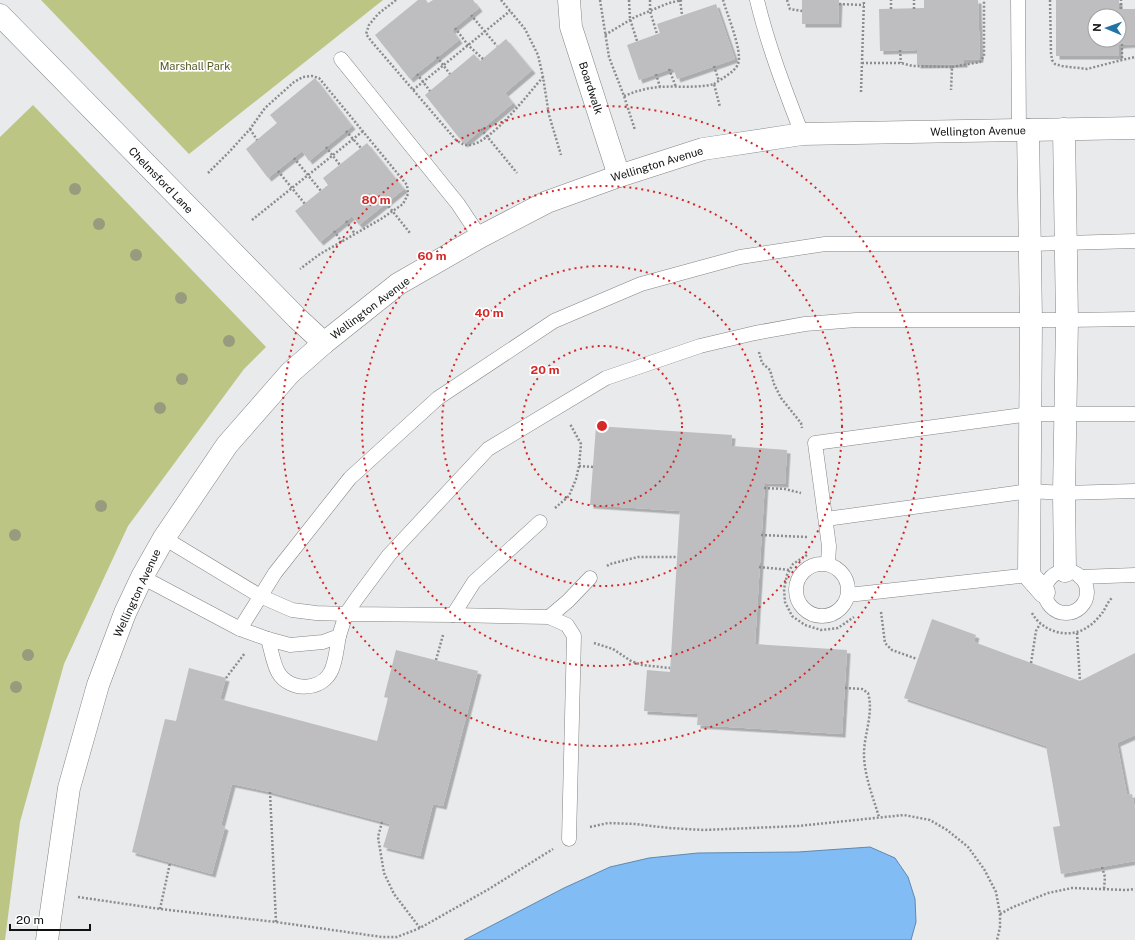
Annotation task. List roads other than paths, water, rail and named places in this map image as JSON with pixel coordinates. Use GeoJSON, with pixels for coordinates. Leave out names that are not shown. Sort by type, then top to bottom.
{"type":"FeatureCollection","features":[{"type":"Feature","properties":{"kind":"street","name":"Boardwalk"},"geometry":{"type":"LineString","coordinates":[[569,0],[571,27],[619,176]]}},
{"type":"Feature","properties":{"kind":"street","name":"Chelmsford Lane"},"geometry":{"type":"LineString","coordinates":[[0,15],[324,344]]}},
{"type":"Feature","properties":{"kind":"street","name":"Wellington Avenue"},"geometry":{"type":"LineString","coordinates":[[47,940],[69,788],[96,692],[125,613],[142,577],[164,538],[226,445],[290,373],[398,284],[480,237],[546,202],[619,176],[703,149],[802,134],[1135,128]]}},
{"type":"Feature","properties":{"kind":"street"},"geometry":{"type":"LineString","coordinates":[[1064,129],[1067,320],[1064,493],[1073,574]]}},
{"type":"Feature","properties":{"kind":"street"},"geometry":{"type":"LineString","coordinates":[[1024,130],[1030,244],[1031,320],[1029,575],[1044,592]]}},
{"type":"Feature","properties":{"kind":"lane"},"geometry":{"type":"LineString","coordinates":[[757,0],[764,29],[775,62],[802,134]]}},
{"type":"Feature","properties":{"kind":"lane"},"geometry":{"type":"LineString","coordinates":[[1018,0],[1024,130]]}},
{"type":"Feature","properties":{"kind":"lane"},"geometry":{"type":"LineString","coordinates":[[342,59],[458,204],[480,237]]}},
{"type":"Feature","properties":{"kind":"lane"},"geometry":{"type":"LineString","coordinates":[[240,629],[275,573],[350,478],[438,398],[554,321],[641,284],[740,257],[824,244],[1030,244],[1135,241]]}},
{"type":"Feature","properties":{"kind":"lane"},"geometry":{"type":"LineString","coordinates":[[268,639],[277,671],[283,679],[292,685],[302,687],[320,683],[327,677],[332,669],[339,636],[346,614],[389,554],[488,449],[606,378],[700,346],[755,333],[805,324],[856,320],[1135,319]]}},
{"type":"Feature","properties":{"kind":"lane"},"geometry":{"type":"LineString","coordinates":[[828,564],[829,546],[815,443],[1030,414],[1135,414]]}},
{"type":"Feature","properties":{"kind":"lane"},"geometry":{"type":"LineString","coordinates":[[826,519],[1030,491],[1064,493],[1135,491]]}},
{"type":"Feature","properties":{"kind":"lane"},"geometry":{"type":"LineString","coordinates":[[453,615],[474,582],[540,522]]}},
{"type":"Feature","properties":{"kind":"lane"},"geometry":{"type":"LineString","coordinates":[[164,538],[260,596],[292,610],[316,613],[346,614],[548,617],[567,625],[574,636],[569,839]]}},
{"type":"Feature","properties":{"kind":"lane"},"geometry":{"type":"LineString","coordinates":[[819,563],[828,564],[836,567],[842,572],[846,579],[848,595],[844,604],[831,615],[813,615],[799,604],[795,587],[798,578],[803,571],[819,563]]}},
{"type":"Feature","properties":{"kind":"lane"},"geometry":{"type":"LineString","coordinates":[[1073,574],[1085,584],[1087,592],[1085,600],[1081,607],[1074,612],[1058,612],[1051,608],[1046,601],[1044,592],[1050,577],[1057,572],[1073,574],[1135,575]]}},
{"type":"Feature","properties":{"kind":"lane"},"geometry":{"type":"LineString","coordinates":[[848,595],[1029,575]]}},
{"type":"Feature","properties":{"kind":"lane"},"geometry":{"type":"LineString","coordinates":[[142,577],[240,629],[268,639],[290,645],[323,642],[339,636]]}},
{"type":"Feature","properties":{"kind":"lane"},"geometry":{"type":"LineString","coordinates":[[548,617],[568,601],[590,578]]}},
{"type":"Feature","properties":{"kind":"water"},"geometry":{"type":"Polygon","coordinates":[[[870,847],[895,858],[908,877],[915,899],[916,922],[911,940],[464,940],[564,888],[610,867],[649,858],[698,853],[798,852],[870,847]]]}},
{"type":"Feature","properties":{"kind":"park label","name":"Marshall Park"},"geometry":{"type":"Point","coordinates":[195,66]}}]}
